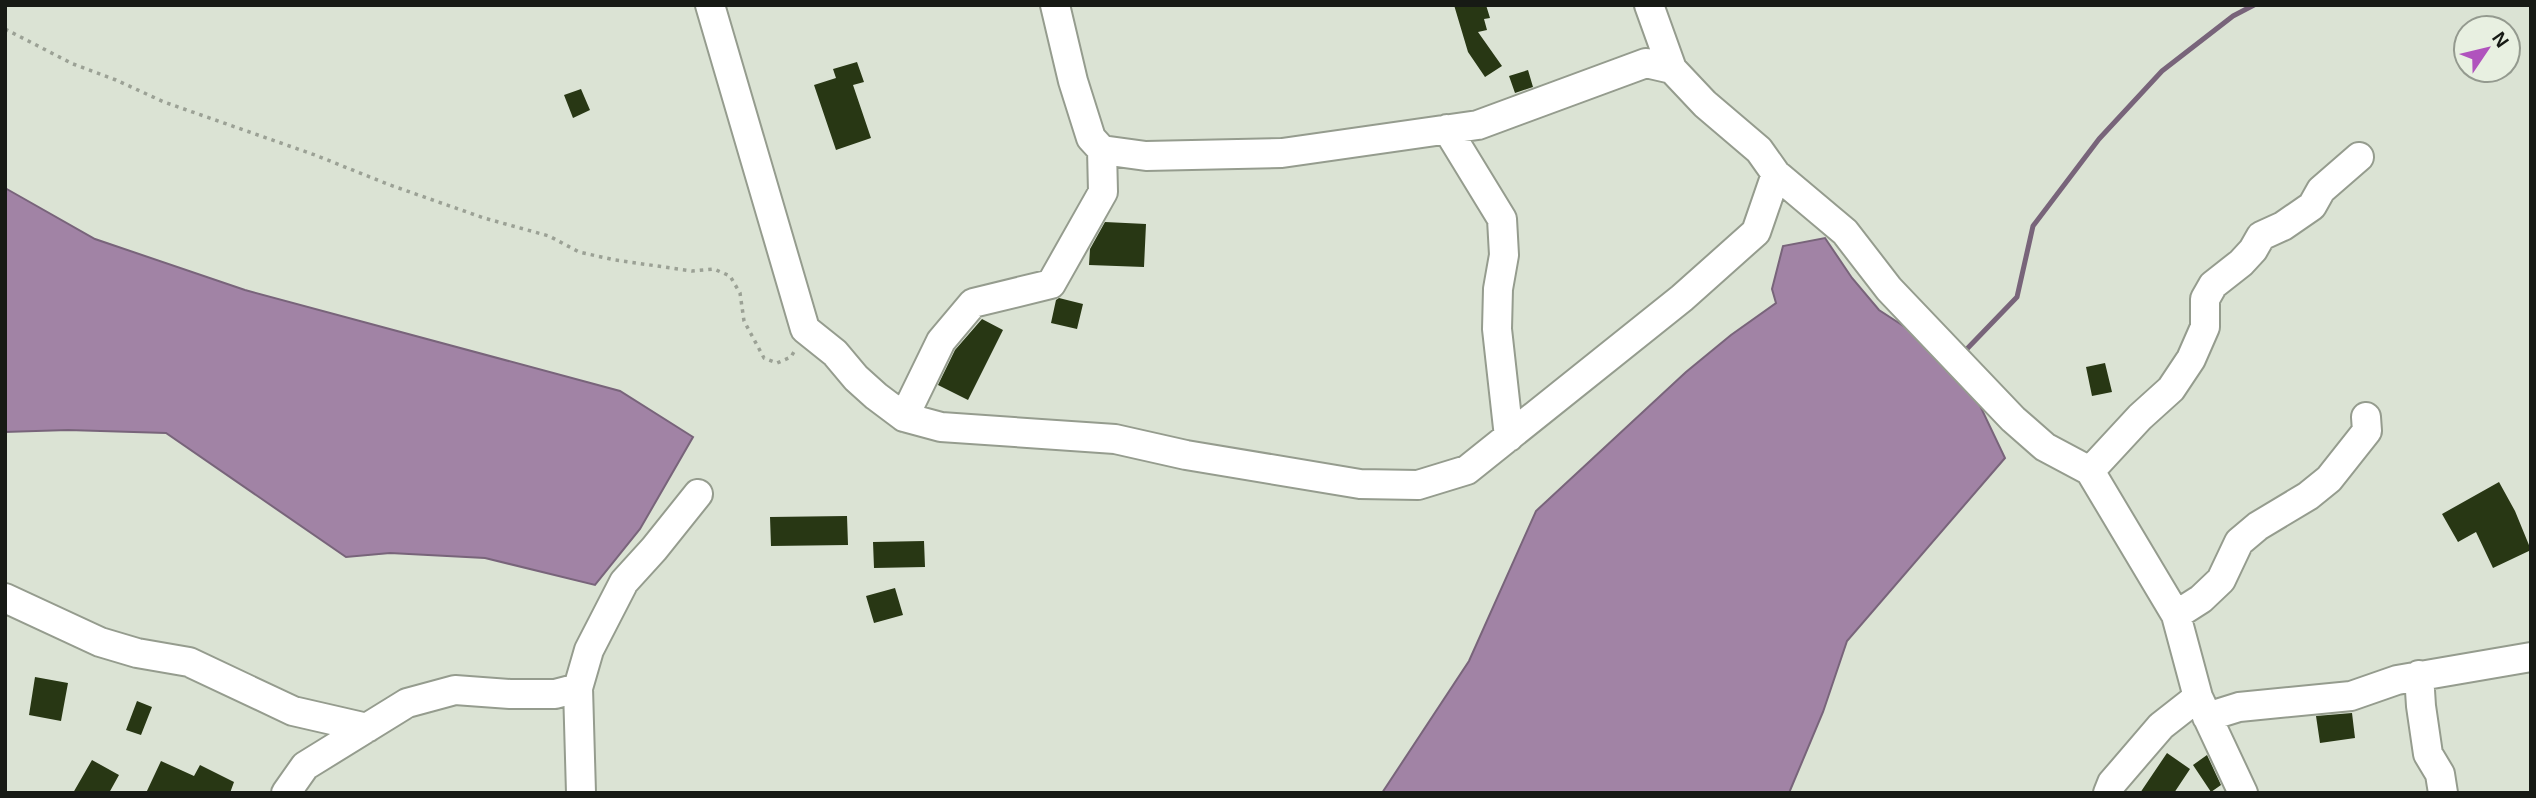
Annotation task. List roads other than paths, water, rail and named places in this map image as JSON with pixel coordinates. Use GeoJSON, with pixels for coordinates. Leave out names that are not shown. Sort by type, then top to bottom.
{"type":"FeatureCollection","features":[{"type":"Feature","properties":{"kind":"street"},"geometry":{"type":"LineString","coordinates":[[710,5],[805,329],[835,353],[876,396],[904,417],[941,427],[1115,439],[1186,455],[1360,484],[1418,485],[1467,470],[1682,299],[1756,232],[1776,174]]}},
{"type":"Feature","properties":{"kind":"street"},"geometry":{"type":"LineString","coordinates":[[1055,5],[1073,81],[1091,138],[1102,150],[1146,156],[1282,153],[1478,125],[1646,63],[1672,69]]}},
{"type":"Feature","properties":{"kind":"street"},"geometry":{"type":"LineString","coordinates":[[1649,5],[1672,69],[1705,104],[1759,150],[1776,174],[1845,232],[1889,289],[2013,419],[2045,447],[2090,471],[2176,615],[2202,707],[2243,793]]}},
{"type":"Feature","properties":{"kind":"street"},"geometry":{"type":"LineString","coordinates":[[1447,129],[1502,219],[1504,255],[1497,289],[1497,330],[1509,437]]}},
{"type":"Feature","properties":{"kind":"street"},"geometry":{"type":"LineString","coordinates":[[904,417],[941,341],[973,303],[1051,284],[1103,192],[1102,150]]}},
{"type":"Feature","properties":{"kind":"street"},"geometry":{"type":"LineString","coordinates":[[2090,471],[2140,417],[2171,389],[2191,359],[2205,327],[2206,299],[2213,285],[2241,263],[2253,250],[2260,236],[2283,226],[2312,206],[2321,190],[2359,158]]}},
{"type":"Feature","properties":{"kind":"street"},"geometry":{"type":"LineString","coordinates":[[2176,615],[2201,599],[2221,580],[2239,542],[2258,526],[2308,496],[2329,479],[2367,431],[2365,417]]}},
{"type":"Feature","properties":{"kind":"street"},"geometry":{"type":"LineString","coordinates":[[581,793],[578,688],[589,650],[624,582],[698,494]]}},
{"type":"Feature","properties":{"kind":"street"},"geometry":{"type":"LineString","coordinates":[[5,598],[100,642],[137,653],[188,663],[293,712],[367,729]]}},
{"type":"Feature","properties":{"kind":"street"},"geometry":{"type":"LineString","coordinates":[[2108,793],[2112,783],[2161,726],[2202,707],[2239,707],[2351,696],[2420,675],[2531,657]]}},
{"type":"Feature","properties":{"kind":"street"},"geometry":{"type":"LineString","coordinates":[[2420,675],[2427,754],[2440,774],[2444,793]]}},
{"type":"Feature","properties":{"kind":"street"},"geometry":{"type":"LineString","coordinates":[[286,793],[305,766],[407,703],[455,690],[555,694],[578,688]]}},
{"type":"Feature","properties":{"kind":"waterway"},"geometry":{"type":"LineString","coordinates":[[1963,353],[2017,297],[2033,226],[2099,139],[2162,71],[2233,16],[2254,5]]}}]}
